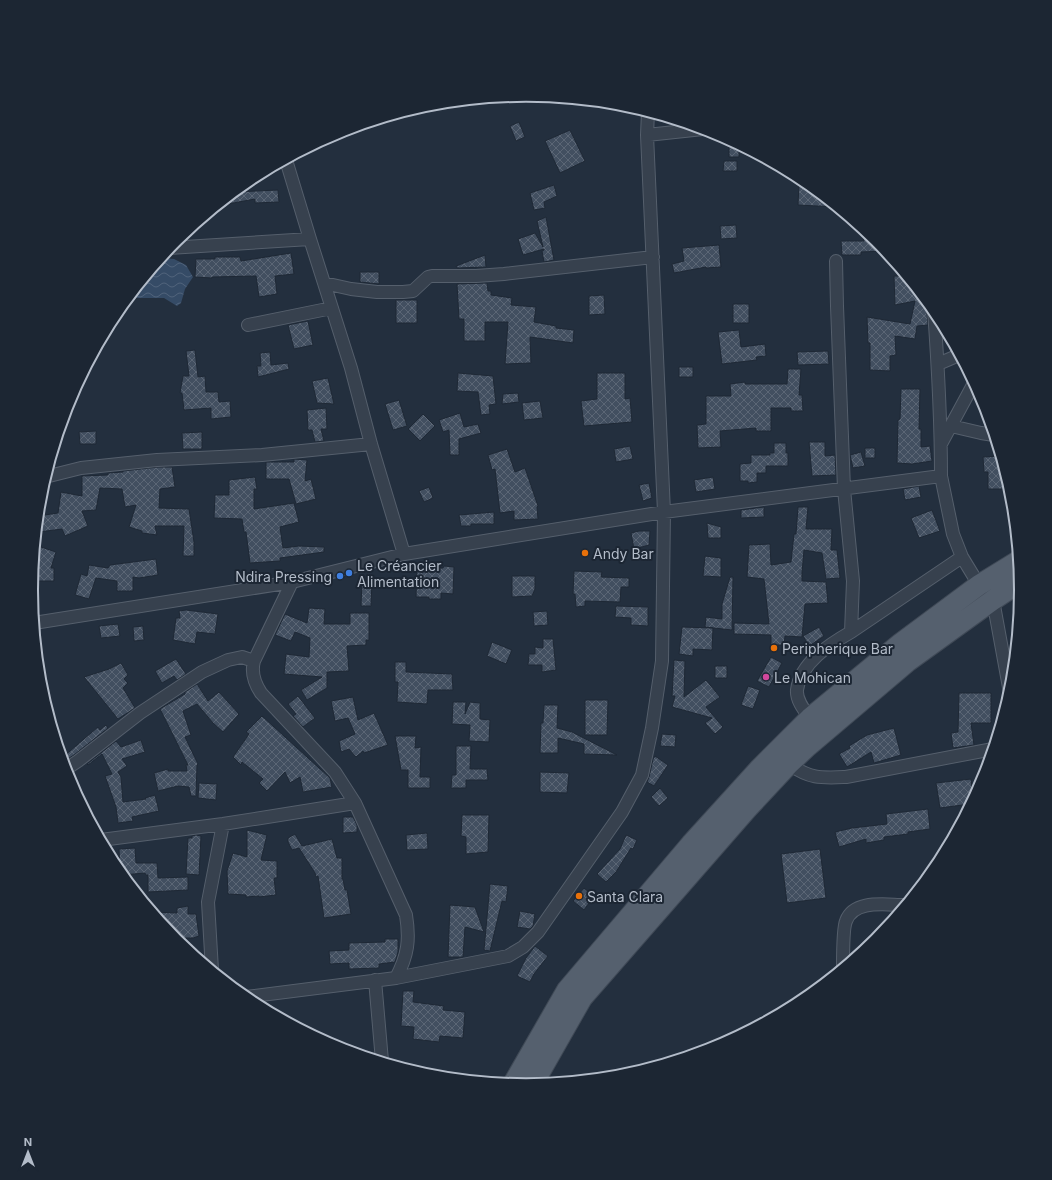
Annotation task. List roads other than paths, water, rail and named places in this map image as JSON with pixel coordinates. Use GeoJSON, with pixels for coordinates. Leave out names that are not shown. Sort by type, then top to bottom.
{"type":"FeatureCollection","features":[{"type":"Feature","properties":{"kind":"main road"},"geometry":{"type":"LineString","coordinates":[[517,1078],[567,990],[691,844],[760,768],[810,718],[901,643],[979,585],[1013,564]]}},
{"type":"Feature","properties":{"kind":"main road"},"geometry":{"type":"LineString","coordinates":[[537,1078],[582,998],[747,809],[790,764],[808,746],[907,662],[1014,586]]}},
{"type":"Feature","properties":{"kind":"street"},"geometry":{"type":"LineString","coordinates":[[255,996],[396,978],[508,956],[523,947],[538,932],[622,812],[642,775],[652,728],[662,661],[664,512],[647,135],[648,118]]}},
{"type":"Feature","properties":{"kind":"street"},"geometry":{"type":"LineString","coordinates":[[647,135],[690,130]]}},
{"type":"Feature","properties":{"kind":"street"},"geometry":{"type":"LineString","coordinates":[[287,164],[351,368],[371,444],[404,554]]}},
{"type":"Feature","properties":{"kind":"street"},"geometry":{"type":"LineString","coordinates":[[179,247],[310,239]]}},
{"type":"Feature","properties":{"kind":"street"},"geometry":{"type":"LineString","coordinates":[[324,283],[376,292],[413,291],[428,277],[432,276],[476,276],[504,274],[653,257]]}},
{"type":"Feature","properties":{"kind":"street"},"geometry":{"type":"LineString","coordinates":[[836,261],[844,489],[853,581],[851,632]]}},
{"type":"Feature","properties":{"kind":"street"},"geometry":{"type":"LineString","coordinates":[[248,325],[332,308]]}},
{"type":"Feature","properties":{"kind":"street"},"geometry":{"type":"LineString","coordinates":[[935,324],[941,444],[940,476],[954,534],[962,557],[979,585]]}},
{"type":"Feature","properties":{"kind":"street"},"geometry":{"type":"LineString","coordinates":[[938,364],[955,357]]}},
{"type":"Feature","properties":{"kind":"street"},"geometry":{"type":"LineString","coordinates":[[941,444],[971,389]]}},
{"type":"Feature","properties":{"kind":"street"},"geometry":{"type":"LineString","coordinates":[[951,426],[988,435]]}},
{"type":"Feature","properties":{"kind":"street"},"geometry":{"type":"LineString","coordinates":[[52,475],[81,468],[157,460],[262,455],[371,444]]}},
{"type":"Feature","properties":{"kind":"street"},"geometry":{"type":"LineString","coordinates":[[39,622],[292,582],[404,554],[664,512],[940,476]]}},
{"type":"Feature","properties":{"kind":"street"},"geometry":{"type":"LineString","coordinates":[[810,718],[801,705],[797,690],[803,672],[816,657],[962,557]]}},
{"type":"Feature","properties":{"kind":"street"},"geometry":{"type":"LineString","coordinates":[[292,582],[254,661],[252,669],[257,686],[261,693],[335,772],[355,803],[406,915],[409,931],[408,946],[404,961],[396,978]]}},
{"type":"Feature","properties":{"kind":"street"},"geometry":{"type":"LineString","coordinates":[[993,600],[1007,675]]}},
{"type":"Feature","properties":{"kind":"street"},"geometry":{"type":"LineString","coordinates":[[71,766],[140,713],[202,672],[228,660],[242,657],[254,661]]}},
{"type":"Feature","properties":{"kind":"street"},"geometry":{"type":"LineString","coordinates":[[790,764],[801,772],[810,776],[822,778],[846,777],[987,750]]}},
{"type":"Feature","properties":{"kind":"street"},"geometry":{"type":"LineString","coordinates":[[106,839],[223,824],[355,803]]}},
{"type":"Feature","properties":{"kind":"street"},"geometry":{"type":"LineString","coordinates":[[212,963],[208,902],[223,824]]}},
{"type":"Feature","properties":{"kind":"street"},"geometry":{"type":"LineString","coordinates":[[843,961],[845,922],[851,912],[858,907],[870,905],[899,905]]}},
{"type":"Feature","properties":{"kind":"street"},"geometry":{"type":"LineString","coordinates":[[375,980],[382,1056]]}},
{"type":"Feature","properties":{"kind":"water"},"geometry":{"type":"Polygon","coordinates":[[[168,259],[174,259],[186,265],[193,277],[185,289],[181,303],[177,306],[164,298],[135,298],[168,259]]]}},
{"type":"Feature","properties":{"kind":"place","name":"Andy Bar"},"geometry":{"type":"Point","coordinates":[585,553]}},
{"type":"Feature","properties":{"kind":"place","name":"Le Créancier Alimentation"},"geometry":{"type":"Point","coordinates":[349,573]}},
{"type":"Feature","properties":{"kind":"place","name":"Ndira Pressing"},"geometry":{"type":"Point","coordinates":[340,576]}},
{"type":"Feature","properties":{"kind":"place","name":"Peripherique Bar"},"geometry":{"type":"Point","coordinates":[774,648]}},
{"type":"Feature","properties":{"kind":"place","name":"Le Mohican"},"geometry":{"type":"Point","coordinates":[766,677]}},
{"type":"Feature","properties":{"kind":"place","name":"Santa Clara"},"geometry":{"type":"Point","coordinates":[579,896]}}]}
